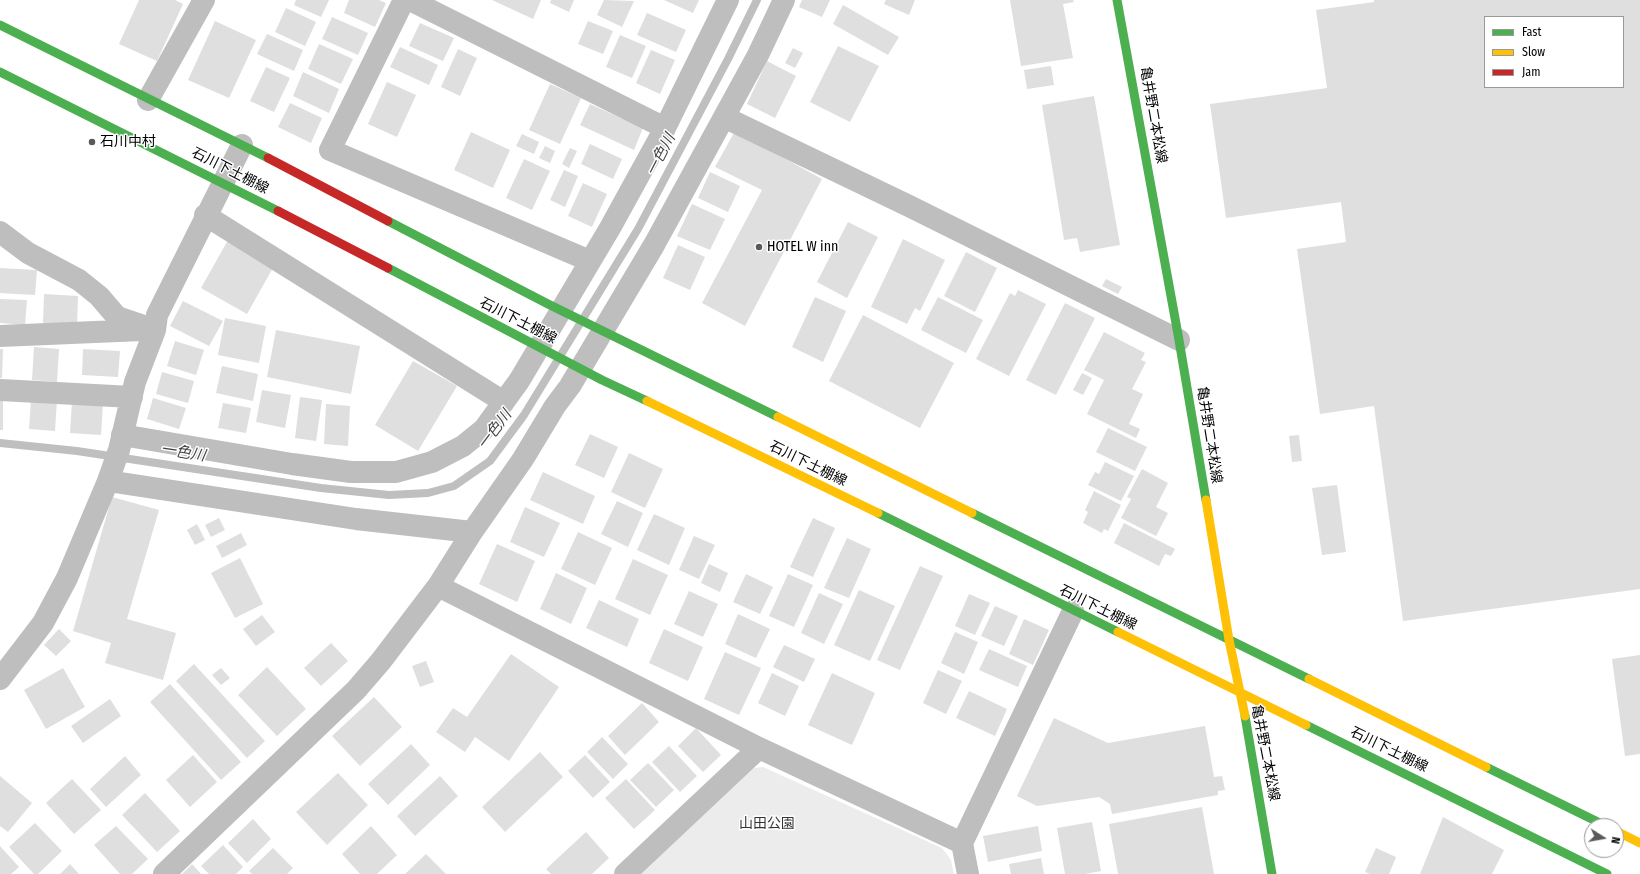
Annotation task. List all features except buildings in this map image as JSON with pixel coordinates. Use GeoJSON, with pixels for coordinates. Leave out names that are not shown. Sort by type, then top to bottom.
{"type":"FeatureCollection","features":[{"type":"Feature","properties":{"kind":"street"},"geometry":{"type":"LineString","coordinates":[[148,100],[204,0]]}},
{"type":"Feature","properties":{"kind":"street"},"geometry":{"type":"LineString","coordinates":[[404,0],[330,150],[590,261]]}},
{"type":"Feature","properties":{"kind":"street"},"geometry":{"type":"LineString","coordinates":[[410,0],[665,128]]}},
{"type":"Feature","properties":{"kind":"street"},"geometry":{"type":"LineString","coordinates":[[121,443],[351,472],[396,472],[432,462],[463,446],[484,429],[519,382],[590,261],[665,128],[728,0]]}},
{"type":"Feature","properties":{"kind":"street"},"geometry":{"type":"LineString","coordinates":[[164,874],[356,690],[381,661],[438,586],[472,532],[523,459],[555,406],[570,386],[654,245],[758,55],[784,0]]}},
{"type":"Feature","properties":{"kind":"street","name":"亀井野二本松線"},"geometry":{"type":"LineString","coordinates":[[1117,0],[1179,340],[1229,640],[1249,736],[1272,874]]}},
{"type":"Feature","properties":{"kind":"street","name":"石川下土棚線"},"geometry":{"type":"LineString","coordinates":[[0,25],[148,100],[242,145],[548,304],[1590,818]]}},
{"type":"Feature","properties":{"kind":"street","name":"石川下土棚線"},"geometry":{"type":"LineString","coordinates":[[0,72],[223,182],[602,380],[689,420],[1607,874]]}},
{"type":"Feature","properties":{"kind":"street"},"geometry":{"type":"LineString","coordinates":[[724,117],[909,206],[1179,340]]}},
{"type":"Feature","properties":{"kind":"street"},"geometry":{"type":"LineString","coordinates":[[0,679],[43,623],[67,578],[108,481],[121,443],[132,397],[155,330],[157,315],[205,215],[242,145]]}},
{"type":"Feature","properties":{"kind":"street"},"geometry":{"type":"LineString","coordinates":[[205,215],[504,402]]}},
{"type":"Feature","properties":{"kind":"street"},"geometry":{"type":"LineString","coordinates":[[0,232],[28,253],[79,280],[99,296],[116,317],[155,330]]}},
{"type":"Feature","properties":{"kind":"street"},"geometry":{"type":"LineString","coordinates":[[0,336],[155,330]]}},
{"type":"Feature","properties":{"kind":"street"},"geometry":{"type":"LineString","coordinates":[[0,390],[132,397]]}},
{"type":"Feature","properties":{"kind":"street"},"geometry":{"type":"LineString","coordinates":[[108,481],[356,519],[472,532]]}},
{"type":"Feature","properties":{"kind":"street"},"geometry":{"type":"LineString","coordinates":[[438,586],[759,748],[962,843]]}},
{"type":"Feature","properties":{"kind":"street"},"geometry":{"type":"LineString","coordinates":[[968,874],[962,843],[1073,611]]}},
{"type":"Feature","properties":{"kind":"street"},"geometry":{"type":"LineString","coordinates":[[625,874],[759,748]]}},
{"type":"Feature","properties":{"kind":"street"},"geometry":{"type":"LineString","coordinates":[[1624,835],[1640,843]]}},
{"type":"Feature","properties":{"kind":"green space","name":"山田公園"},"geometry":{"type":"Polygon","coordinates":[[[763,767],[942,848],[951,860],[954,874],[641,874],[754,768],[763,767]]]}},
{"type":"Feature","properties":{"kind":"waterway","name":"一色川"},"geometry":{"type":"LineString","coordinates":[[0,443],[77,451],[321,488],[389,495],[428,493],[454,486],[490,461],[524,415],[638,229],[728,59],[757,0]]}},
{"type":"Feature","properties":{"kind":"traffic: fast"},"geometry":{"type":"LineString","coordinates":[[1117,0],[1179,340],[1206,500]]}},
{"type":"Feature","properties":{"kind":"traffic: fast"},"geometry":{"type":"LineString","coordinates":[[0,25],[268,158]]}},
{"type":"Feature","properties":{"kind":"traffic: fast"},"geometry":{"type":"LineString","coordinates":[[0,72],[278,211]]}},
{"type":"Feature","properties":{"kind":"traffic: fast"},"geometry":{"type":"LineString","coordinates":[[388,221],[548,304],[778,417]]}},
{"type":"Feature","properties":{"kind":"traffic: fast"},"geometry":{"type":"LineString","coordinates":[[388,268],[602,380],[647,401]]}},
{"type":"Feature","properties":{"kind":"traffic: fast"},"geometry":{"type":"LineString","coordinates":[[878,513],[1118,632]]}},
{"type":"Feature","properties":{"kind":"traffic: fast"},"geometry":{"type":"LineString","coordinates":[[972,513],[1309,679]]}},
{"type":"Feature","properties":{"kind":"traffic: fast"},"geometry":{"type":"LineString","coordinates":[[1245,716],[1272,874]]}},
{"type":"Feature","properties":{"kind":"traffic: fast"},"geometry":{"type":"LineString","coordinates":[[1306,725],[1607,874]]}},
{"type":"Feature","properties":{"kind":"traffic: fast"},"geometry":{"type":"LineString","coordinates":[[1486,767],[1590,818]]}},
{"type":"Feature","properties":{"kind":"traffic: slow"},"geometry":{"type":"LineString","coordinates":[[647,401],[878,513]]}},
{"type":"Feature","properties":{"kind":"traffic: slow"},"geometry":{"type":"LineString","coordinates":[[778,417],[972,513]]}},
{"type":"Feature","properties":{"kind":"traffic: slow"},"geometry":{"type":"LineString","coordinates":[[1206,500],[1229,640],[1245,716]]}},
{"type":"Feature","properties":{"kind":"traffic: slow"},"geometry":{"type":"LineString","coordinates":[[1118,632],[1306,725]]}},
{"type":"Feature","properties":{"kind":"traffic: slow"},"geometry":{"type":"LineString","coordinates":[[1309,679],[1486,767]]}},
{"type":"Feature","properties":{"kind":"traffic: slow"},"geometry":{"type":"LineString","coordinates":[[1624,835],[1640,843]]}},
{"type":"Feature","properties":{"kind":"traffic: jam"},"geometry":{"type":"LineString","coordinates":[[268,158],[388,221]]}},
{"type":"Feature","properties":{"kind":"traffic: jam"},"geometry":{"type":"LineString","coordinates":[[278,211],[388,268]]}},
{"type":"Feature","properties":{"kind":"place","name":"石川中村"},"geometry":{"type":"Point","coordinates":[92,142]}},
{"type":"Feature","properties":{"kind":"place","name":"HOTEL W inn"},"geometry":{"type":"Point","coordinates":[759,247]}}]}
